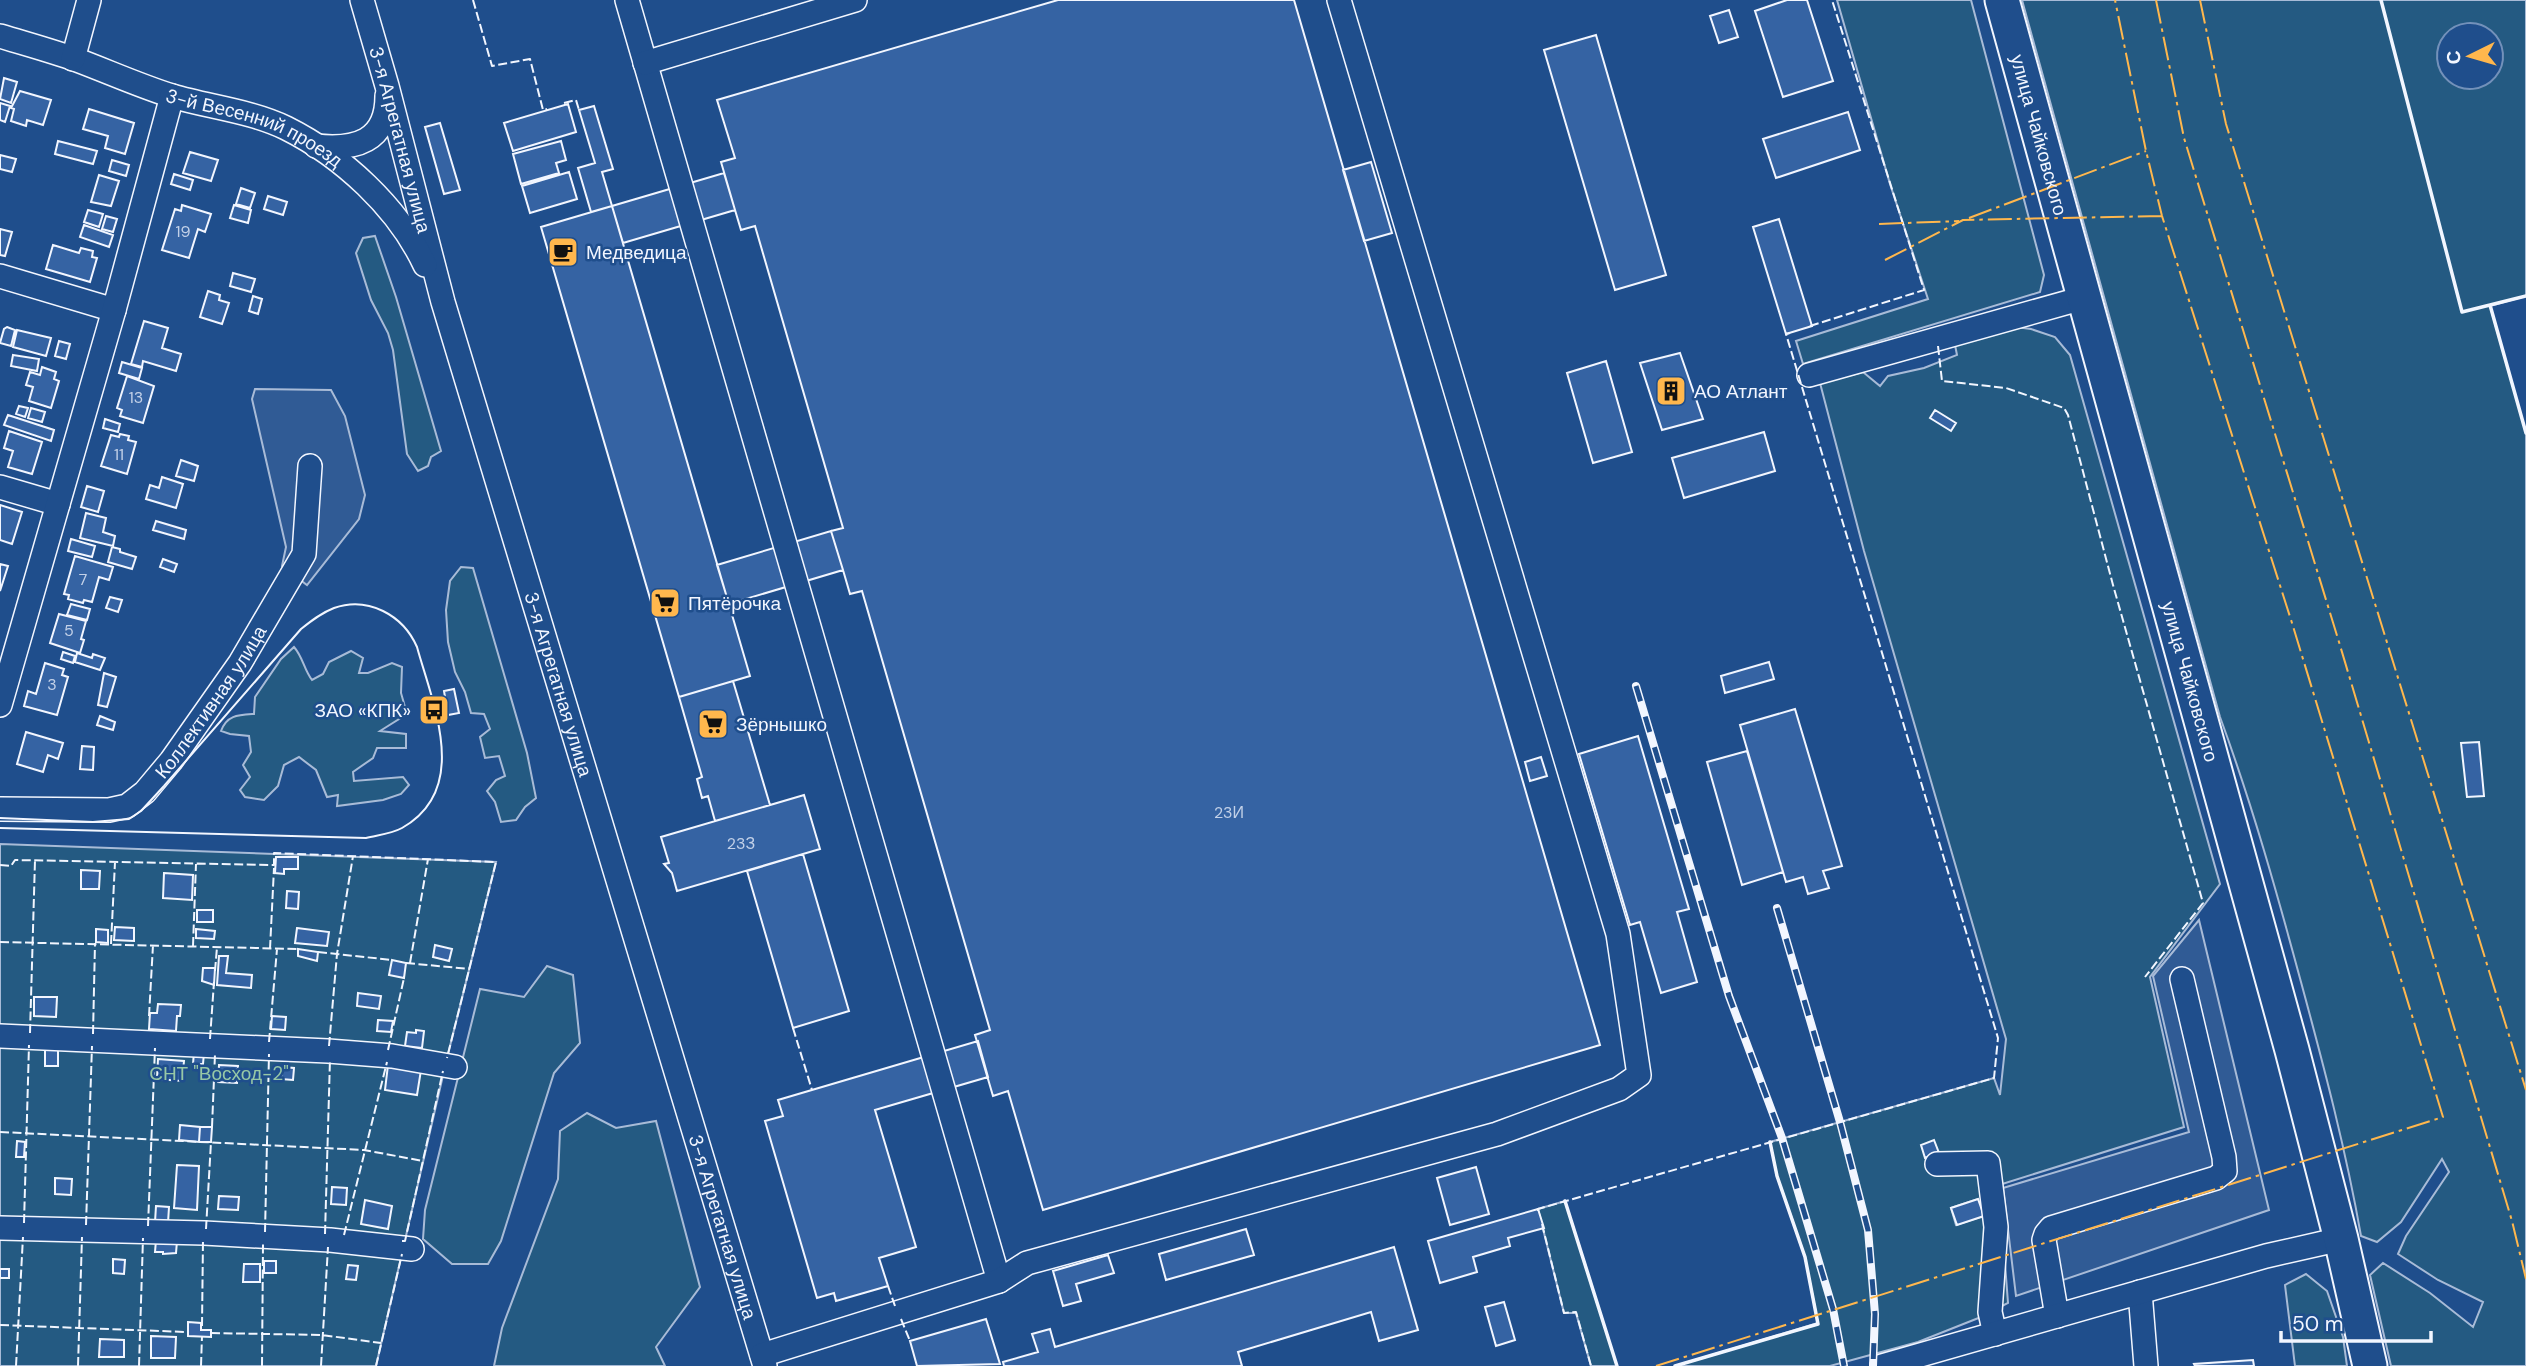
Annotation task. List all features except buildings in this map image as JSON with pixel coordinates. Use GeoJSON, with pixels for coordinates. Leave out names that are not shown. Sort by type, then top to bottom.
{"type":"FeatureCollection","features":[{"type":"Feature","properties":{"kind":"highway","name":"улица Чайковского"},"geometry":{"type":"LineString","coordinates":[[2002,0],[2292,1049],[2370,1366]]}},
{"type":"Feature","properties":{"kind":"street"},"geometry":{"type":"LineString","coordinates":[[73,59],[89,0]]}},
{"type":"Feature","properties":{"kind":"street","name":"3-я Агрегатная улица"},"geometry":{"type":"LineString","coordinates":[[362,0],[443,302],[764,1361]]}},
{"type":"Feature","properties":{"kind":"street"},"geometry":{"type":"LineString","coordinates":[[627,0],[999,1280]]}},
{"type":"Feature","properties":{"kind":"street"},"geometry":{"type":"LineString","coordinates":[[645,63],[855,0]]}},
{"type":"Feature","properties":{"kind":"street"},"geometry":{"type":"LineString","coordinates":[[764,1361],[999,1280],[1027,1263],[1497,1134],[1619,1089],[1639,1075],[1618,934],[1339,0]]}},
{"type":"Feature","properties":{"kind":"street","name":"3-й Весенний проезд"},"geometry":{"type":"LineString","coordinates":[[0,36],[73,59],[172,96],[284,127],[316,146],[354,175],[390,210],[421,257],[443,302]]}},
{"type":"Feature","properties":{"kind":"street"},"geometry":{"type":"LineString","coordinates":[[316,146],[355,146],[371,138],[381,125],[387,107],[387,86]]}},
{"type":"Feature","properties":{"kind":"street"},"geometry":{"type":"LineString","coordinates":[[1,700],[114,310],[172,96]]}},
{"type":"Feature","properties":{"kind":"street"},"geometry":{"type":"LineString","coordinates":[[0,276],[114,310]]}},
{"type":"Feature","properties":{"kind":"street"},"geometry":{"type":"LineString","coordinates":[[1809,375],[2083,298]]}},
{"type":"Feature","properties":{"kind":"street","name":"Коллективная улица"},"geometry":{"type":"LineString","coordinates":[[0,809],[109,810],[127,806],[145,792],[172,761],[240,663],[304,554],[310,466]]}},
{"type":"Feature","properties":{"kind":"street"},"geometry":{"type":"LineString","coordinates":[[0,487],[58,504]]}},
{"type":"Feature","properties":{"kind":"street"},"geometry":{"type":"LineString","coordinates":[[2057,1316],[2044,1240],[2051,1228],[2216,1178],[2225,1171],[2182,979]]}},
{"type":"Feature","properties":{"kind":"street"},"geometry":{"type":"LineString","coordinates":[[0,1036],[328,1051],[392,1056],[455,1067]]}},
{"type":"Feature","properties":{"kind":"street"},"geometry":{"type":"LineString","coordinates":[[1937,1164],[1988,1163],[1996,1227],[1990,1312],[1995,1334]]}},
{"type":"Feature","properties":{"kind":"street"},"geometry":{"type":"LineString","coordinates":[[0,1228],[204,1233],[330,1240],[412,1249]]}},
{"type":"Feature","properties":{"kind":"street"},"geometry":{"type":"LineString","coordinates":[[1882,1366],[1935,1358],[1995,1334],[2266,1256],[2341,1240]]}},
{"type":"Feature","properties":{"kind":"street"},"geometry":{"type":"LineString","coordinates":[[2140,1292],[2146,1366]]}},
{"type":"Feature","properties":{"kind":"green space"},"geometry":{"type":"Polygon","coordinates":[[[1837,0],[1971,0],[2044,275],[2040,292],[1803,364],[1796,341],[1928,299],[1890,184],[1837,0]]]}},
{"type":"Feature","properties":{"kind":"green space"},"geometry":{"type":"Polygon","coordinates":[[[2022,0],[2526,0],[2526,296],[2490,306],[2526,433],[2526,1366],[2391,1366],[2370,1275],[2383,1263],[2430,1293],[2473,1327],[2483,1302],[2438,1280],[2398,1254],[2406,1236],[2449,1172],[2442,1159],[2401,1222],[2377,1242],[2361,1236],[2349,1172],[2318,1045],[2273,882],[2220,717],[2022,0]]]}},
{"type":"Feature","properties":{"kind":"green space"},"geometry":{"type":"Polygon","coordinates":[[[375,236],[396,297],[441,451],[431,457],[428,466],[418,471],[407,454],[393,350],[388,333],[371,300],[356,253],[363,238],[375,236]]]}},
{"type":"Feature","properties":{"kind":"green space"},"geometry":{"type":"Polygon","coordinates":[[[2008,326],[2031,329],[2055,337],[2070,355],[2220,884],[2150,977],[2184,1127],[1999,1185],[2008,1303],[1981,1317],[1918,1342],[1830,1366],[1675,1366],[1818,1323],[1805,1257],[1777,1176],[1770,1142],[1994,1078],[2000,1095],[2006,1039],[1864,551],[1820,383],[1863,372],[1880,386],[1888,376],[1924,368],[1957,355],[1954,340],[2008,326]],[[1978,1199],[1951,1208],[1956,1225],[1983,1216],[1978,1199]]]}},
{"type":"Feature","properties":{"kind":"green space"},"geometry":{"type":"Polygon","coordinates":[[[461,567],[473,568],[527,753],[536,798],[516,820],[501,822],[495,802],[487,791],[496,780],[505,776],[499,756],[485,758],[480,737],[490,729],[484,714],[471,713],[455,672],[448,642],[446,610],[450,581],[461,567]]]}},
{"type":"Feature","properties":{"kind":"green space"},"geometry":{"type":"Polygon","coordinates":[[[294,647],[312,680],[323,674],[329,662],[351,651],[363,658],[359,673],[368,673],[392,663],[402,667],[401,693],[407,714],[380,731],[406,734],[406,748],[377,748],[373,758],[353,772],[354,781],[403,777],[409,785],[401,794],[383,800],[337,806],[338,795],[327,797],[316,770],[299,757],[284,765],[278,786],[264,800],[245,797],[240,790],[250,777],[243,765],[251,752],[249,736],[221,731],[230,719],[254,714],[255,697],[281,659],[294,647]]]}},
{"type":"Feature","properties":{"kind":"green space","name":"СНТ \"Восход-2\""},"geometry":{"type":"Polygon","coordinates":[[[0,844],[496,862],[447,1058],[376,1366],[0,1366],[0,844]]]}},
{"type":"Feature","properties":{"kind":"green space"},"geometry":{"type":"Polygon","coordinates":[[[547,966],[573,975],[580,1043],[554,1073],[501,1241],[488,1264],[452,1264],[423,1239],[425,1210],[480,989],[524,997],[547,966]]]}},
{"type":"Feature","properties":{"kind":"green space"},"geometry":{"type":"Polygon","coordinates":[[[587,1113],[616,1128],[656,1121],[700,1287],[656,1347],[665,1366],[494,1366],[502,1328],[558,1179],[560,1131],[587,1113]]]}},
{"type":"Feature","properties":{"kind":"green space"},"geometry":{"type":"Polygon","coordinates":[[[1565,1201],[1617,1366],[1591,1366],[1576,1313],[1564,1313],[1538,1209],[1565,1201]]]}},
{"type":"Feature","properties":{"kind":"green space"},"geometry":{"type":"Polygon","coordinates":[[[2306,1274],[2327,1291],[2343,1337],[2347,1366],[2295,1366],[2285,1285],[2306,1274]]]}},
{"type":"Feature","properties":{"kind":"shaded area"},"geometry":{"type":"Polygon","coordinates":[[[255,389],[331,390],[345,416],[365,495],[359,519],[307,585],[282,566],[286,547],[252,399],[255,389]]]}},
{"type":"Feature","properties":{"kind":"shaded area"},"geometry":{"type":"Polygon","coordinates":[[[2199,920],[2269,1210],[2016,1296],[2003,1188],[2189,1132],[2153,976],[2199,920]]]}},
{"type":"Feature","properties":{"kind":"tram line"},"geometry":{"type":"LineString","coordinates":[[0,818],[93,822],[129,819],[141,811],[164,786],[301,629],[334,608],[359,605],[383,611],[403,626],[417,647],[437,719],[441,769],[436,791],[423,811],[398,830],[366,838],[0,828]]}},
{"type":"Feature","properties":{"kind":"railway"},"geometry":{"type":"LineString","coordinates":[[1636,686],[1729,996],[1782,1138],[1833,1309],[1844,1366]]}},
{"type":"Feature","properties":{"kind":"railway"},"geometry":{"type":"LineString","coordinates":[[1777,908],[1840,1122],[1868,1230],[1875,1314],[1873,1366]]}},
{"type":"Feature","properties":{"kind":"fence"},"geometry":{"type":"LineString","coordinates":[[473,0],[492,66],[530,59],[543,110],[547,109]]}},
{"type":"Feature","properties":{"kind":"fence"},"geometry":{"type":"LineString","coordinates":[[1810,326],[1924,290],[1832,0]]}},
{"type":"Feature","properties":{"kind":"fence"},"geometry":{"type":"LineString","coordinates":[[564,103],[576,100],[579,110]]}},
{"type":"Feature","properties":{"kind":"fence"},"geometry":{"type":"LineString","coordinates":[[1538,1211],[1994,1078],[1998,1038],[1786,334],[1790,333]]}},
{"type":"Feature","properties":{"kind":"fence"},"geometry":{"type":"LineString","coordinates":[[1938,346],[1942,381],[2006,388],[2064,408],[2068,415],[2203,903],[2145,977]]}},
{"type":"Feature","properties":{"kind":"fence"},"geometry":{"type":"LineString","coordinates":[[0,865],[11,866],[15,860],[274,865],[274,853],[496,862],[447,1058]]}},
{"type":"Feature","properties":{"kind":"fence"},"geometry":{"type":"LineString","coordinates":[[329,1046],[337,954],[353,856]]}},
{"type":"Feature","properties":{"kind":"fence"},"geometry":{"type":"LineString","coordinates":[[410,963],[428,859]]}},
{"type":"Feature","properties":{"kind":"fence"},"geometry":{"type":"LineString","coordinates":[[30,1033],[35,860]]}},
{"type":"Feature","properties":{"kind":"fence"},"geometry":{"type":"LineString","coordinates":[[111,944],[115,862]]}},
{"type":"Feature","properties":{"kind":"fence"},"geometry":{"type":"LineString","coordinates":[[193,946],[196,864]]}},
{"type":"Feature","properties":{"kind":"fence"},"geometry":{"type":"LineString","coordinates":[[270,949],[274,868]]}},
{"type":"Feature","properties":{"kind":"fence"},"geometry":{"type":"LineString","coordinates":[[0,942],[298,949]]}},
{"type":"Feature","properties":{"kind":"fence"},"geometry":{"type":"LineString","coordinates":[[93,1034],[95,943]]}},
{"type":"Feature","properties":{"kind":"fence"},"geometry":{"type":"LineString","coordinates":[[149,1016],[153,945]]}},
{"type":"Feature","properties":{"kind":"fence"},"geometry":{"type":"LineString","coordinates":[[215,971],[217,947]]}},
{"type":"Feature","properties":{"kind":"fence"},"geometry":{"type":"LineString","coordinates":[[269,1042],[277,949]]}},
{"type":"Feature","properties":{"kind":"fence"},"geometry":{"type":"LineString","coordinates":[[318,952],[392,960]]}},
{"type":"Feature","properties":{"kind":"fence"},"geometry":{"type":"LineString","coordinates":[[406,963],[470,969]]}},
{"type":"Feature","properties":{"kind":"fence"},"geometry":{"type":"LineString","coordinates":[[388,1050],[404,978]]}},
{"type":"Feature","properties":{"kind":"fence"},"geometry":{"type":"LineString","coordinates":[[210,1039],[214,982]]}},
{"type":"Feature","properties":{"kind":"fence"},"geometry":{"type":"LineString","coordinates":[[793,1028],[812,1090]]}},
{"type":"Feature","properties":{"kind":"fence"},"geometry":{"type":"LineString","coordinates":[[24,1223],[29,1045]]}},
{"type":"Feature","properties":{"kind":"fence"},"geometry":{"type":"LineString","coordinates":[[86,1225],[92,1046]]}},
{"type":"Feature","properties":{"kind":"fence"},"geometry":{"type":"LineString","coordinates":[[148,1226],[155,1048]]}},
{"type":"Feature","properties":{"kind":"fence"},"geometry":{"type":"LineString","coordinates":[[212,1127],[215,1054]]}},
{"type":"Feature","properties":{"kind":"fence"},"geometry":{"type":"LineString","coordinates":[[265,1232],[269,1054]]}},
{"type":"Feature","properties":{"kind":"fence"},"geometry":{"type":"LineString","coordinates":[[325,1234],[330,1059]]}},
{"type":"Feature","properties":{"kind":"fence"},"geometry":{"type":"LineString","coordinates":[[344,1235],[387,1062]]}},
{"type":"Feature","properties":{"kind":"fence"},"geometry":{"type":"LineString","coordinates":[[402,1241],[405,1241],[443,1071]]}},
{"type":"Feature","properties":{"kind":"fence"},"geometry":{"type":"LineString","coordinates":[[0,1132],[364,1150],[423,1161]]}},
{"type":"Feature","properties":{"kind":"fence"},"geometry":{"type":"LineString","coordinates":[[206,1229],[211,1142]]}},
{"type":"Feature","properties":{"kind":"fence"},"geometry":{"type":"LineString","coordinates":[[1675,1366],[1818,1324],[1805,1257],[1777,1176],[1770,1142]]}},
{"type":"Feature","properties":{"kind":"fence"},"geometry":{"type":"LineString","coordinates":[[1565,1201],[1617,1366]]}},
{"type":"Feature","properties":{"kind":"fence"},"geometry":{"type":"LineString","coordinates":[[1542,1224],[1564,1313],[1576,1312],[1591,1366]]}},
{"type":"Feature","properties":{"kind":"fence"},"geometry":{"type":"LineString","coordinates":[[16,1366],[23,1237]]}},
{"type":"Feature","properties":{"kind":"fence"},"geometry":{"type":"LineString","coordinates":[[78,1366],[82,1237]]}},
{"type":"Feature","properties":{"kind":"fence"},"geometry":{"type":"LineString","coordinates":[[139,1366],[143,1238]]}},
{"type":"Feature","properties":{"kind":"fence"},"geometry":{"type":"LineString","coordinates":[[202,1326],[203,1239]]}},
{"type":"Feature","properties":{"kind":"fence"},"geometry":{"type":"LineString","coordinates":[[262,1366],[263,1244]]}},
{"type":"Feature","properties":{"kind":"fence"},"geometry":{"type":"LineString","coordinates":[[321,1366],[328,1247]]}},
{"type":"Feature","properties":{"kind":"fence"},"geometry":{"type":"LineString","coordinates":[[376,1366],[402,1254]]}},
{"type":"Feature","properties":{"kind":"fence"},"geometry":{"type":"LineString","coordinates":[[888,1286],[895,1306]]}},
{"type":"Feature","properties":{"kind":"fence"},"geometry":{"type":"LineString","coordinates":[[901,1319],[910,1341]]}},
{"type":"Feature","properties":{"kind":"fence"},"geometry":{"type":"LineString","coordinates":[[0,1325],[187,1332]]}},
{"type":"Feature","properties":{"kind":"fence"},"geometry":{"type":"LineString","coordinates":[[211,1333],[322,1335],[381,1343]]}},
{"type":"Feature","properties":{"kind":"fence"},"geometry":{"type":"LineString","coordinates":[[201,1366],[202,1336]]}},
{"type":"Feature","properties":{"kind":"wall"},"geometry":{"type":"LineString","coordinates":[[2381,0],[2462,312],[2526,296]]}},
{"type":"Feature","properties":{"kind":"wall"},"geometry":{"type":"LineString","coordinates":[[2490,305],[2526,433]]}},
{"type":"Feature","properties":{"kind":"wall"},"geometry":{"type":"LineString","coordinates":[[1675,1366],[1818,1324],[1805,1257],[1777,1176],[1770,1142]]}},
{"type":"Feature","properties":{"kind":"wall"},"geometry":{"type":"LineString","coordinates":[[1565,1201],[1617,1366]]}},
{"type":"Feature","properties":{"kind":"power"},"geometry":{"type":"LineString","coordinates":[[1656,1366],[2443,1117],[2292,623],[2162,216],[2115,0]]}},
{"type":"Feature","properties":{"kind":"power"},"geometry":{"type":"LineString","coordinates":[[2156,0],[2184,138],[2339,642],[2512,1221],[2526,1279]]}},
{"type":"Feature","properties":{"kind":"power"},"geometry":{"type":"LineString","coordinates":[[2200,0],[2226,124],[2526,1090]]}},
{"type":"Feature","properties":{"kind":"power"},"geometry":{"type":"LineString","coordinates":[[1969,218],[2146,151]]}},
{"type":"Feature","properties":{"kind":"power"},"geometry":{"type":"LineString","coordinates":[[1885,260],[1963,220],[2162,216]]}},
{"type":"Feature","properties":{"kind":"power"},"geometry":{"type":"LineString","coordinates":[[1879,224],[1959,221]]}},
{"type":"Feature","properties":{"kind":"place","name":"Медведица"},"geometry":{"type":"Point","coordinates":[563,252]}},
{"type":"Feature","properties":{"kind":"place","name":"АО Атлант"},"geometry":{"type":"Point","coordinates":[1671,391]}},
{"type":"Feature","properties":{"kind":"place","name":"Пятёрочка"},"geometry":{"type":"Point","coordinates":[665,603]}},
{"type":"Feature","properties":{"kind":"place","name":"ЗАО «КПК»"},"geometry":{"type":"Point","coordinates":[434,710]}},
{"type":"Feature","properties":{"kind":"place","name":"Зёрнышко"},"geometry":{"type":"Point","coordinates":[713,724]}}]}
